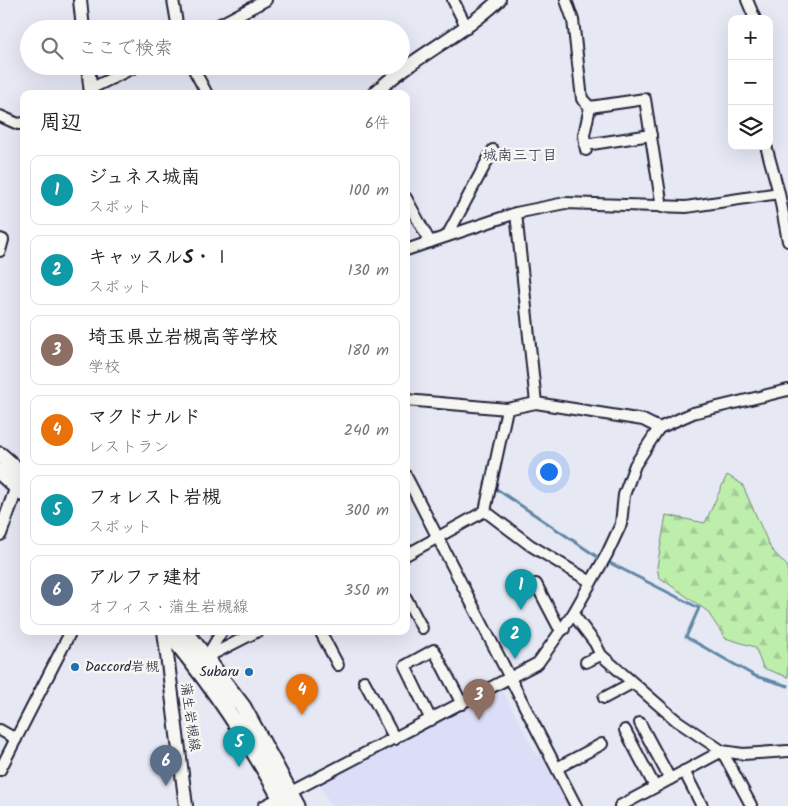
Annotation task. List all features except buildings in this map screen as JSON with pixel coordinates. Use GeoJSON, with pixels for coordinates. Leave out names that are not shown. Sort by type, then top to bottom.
{"type":"FeatureCollection","features":[{"type":"Feature","properties":{"kind":"highway"},"geometry":{"type":"LineString","coordinates":[[0,454],[20,478]]}},
{"type":"Feature","properties":{"kind":"highway"},"geometry":{"type":"LineString","coordinates":[[0,472],[20,479]]}},
{"type":"Feature","properties":{"kind":"highway"},"geometry":{"type":"LineString","coordinates":[[169,635],[200,669],[228,709],[285,799],[297,806]]}},
{"type":"Feature","properties":{"kind":"highway"},"geometry":{"type":"LineString","coordinates":[[188,635],[207,657],[243,707],[285,799]]}},
{"type":"Feature","properties":{"kind":"main road"},"geometry":{"type":"LineString","coordinates":[[80,0],[82,20]]}},
{"type":"Feature","properties":{"kind":"main road"},"geometry":{"type":"LineString","coordinates":[[410,66],[467,28],[499,0]]}},
{"type":"Feature","properties":{"kind":"main road"},"geometry":{"type":"LineString","coordinates":[[89,75],[90,90]]}},
{"type":"Feature","properties":{"kind":"main road"},"geometry":{"type":"LineString","coordinates":[[379,90],[396,75]]}},
{"type":"Feature","properties":{"kind":"main road"},"geometry":{"type":"LineString","coordinates":[[0,534],[20,485]]}},
{"type":"Feature","properties":{"kind":"main road","name":"蒲生岩槻線"},"geometry":{"type":"LineString","coordinates":[[165,635],[186,806]]}},
{"type":"Feature","properties":{"kind":"street"},"geometry":{"type":"LineString","coordinates":[[173,0],[176,20]]}},
{"type":"Feature","properties":{"kind":"street"},"geometry":{"type":"LineString","coordinates":[[228,20],[266,0]]}},
{"type":"Feature","properties":{"kind":"street"},"geometry":{"type":"LineString","coordinates":[[453,0],[467,28]]}},
{"type":"Feature","properties":{"kind":"street"},"geometry":{"type":"LineString","coordinates":[[566,0],[573,20],[582,99],[590,107]]}},
{"type":"Feature","properties":{"kind":"street"},"geometry":{"type":"LineString","coordinates":[[747,0],[753,15]]}},
{"type":"Feature","properties":{"kind":"street"},"geometry":{"type":"LineString","coordinates":[[94,90],[121,75]]}},
{"type":"Feature","properties":{"kind":"street"},"geometry":{"type":"LineString","coordinates":[[197,75],[205,90]]}},
{"type":"Feature","properties":{"kind":"street"},"geometry":{"type":"LineString","coordinates":[[590,107],[645,99],[662,207]]}},
{"type":"Feature","properties":{"kind":"street"},"geometry":{"type":"LineString","coordinates":[[590,107],[584,136],[586,148],[651,135]]}},
{"type":"Feature","properties":{"kind":"street"},"geometry":{"type":"LineString","coordinates":[[0,116],[20,123]]}},
{"type":"Feature","properties":{"kind":"street"},"geometry":{"type":"LineString","coordinates":[[447,236],[493,150]]}},
{"type":"Feature","properties":{"kind":"street"},"geometry":{"type":"LineString","coordinates":[[767,150],[783,197],[788,241]]}},
{"type":"Feature","properties":{"kind":"street"},"geometry":{"type":"LineString","coordinates":[[410,249],[516,213],[565,203],[686,207],[783,197]]}},
{"type":"Feature","properties":{"kind":"street"},"geometry":{"type":"LineString","coordinates":[[410,205],[430,242]]}},
{"type":"Feature","properties":{"kind":"street"},"geometry":{"type":"LineString","coordinates":[[516,213],[536,403]]}},
{"type":"Feature","properties":{"kind":"street"},"geometry":{"type":"LineString","coordinates":[[0,239],[4,240],[0,251]]}},
{"type":"Feature","properties":{"kind":"street"},"geometry":{"type":"LineString","coordinates":[[264,806],[285,799],[395,738],[538,663],[574,614],[621,524],[624,495],[635,464],[659,428],[693,413],[788,390]]}},
{"type":"Feature","properties":{"kind":"street"},"geometry":{"type":"LineString","coordinates":[[410,400],[507,409],[536,403],[644,420],[659,428]]}},
{"type":"Feature","properties":{"kind":"street"},"geometry":{"type":"LineString","coordinates":[[410,553],[485,511],[507,409]]}},
{"type":"Feature","properties":{"kind":"street"},"geometry":{"type":"LineString","coordinates":[[410,484],[512,678],[576,806]]}},
{"type":"Feature","properties":{"kind":"street"},"geometry":{"type":"LineString","coordinates":[[485,511],[530,545],[591,582]]}},
{"type":"Feature","properties":{"kind":"street"},"geometry":{"type":"LineString","coordinates":[[536,584],[558,626],[564,629]]}},
{"type":"Feature","properties":{"kind":"street"},"geometry":{"type":"LineString","coordinates":[[410,606],[422,628]]}},
{"type":"Feature","properties":{"kind":"street"},"geometry":{"type":"LineString","coordinates":[[574,614],[595,642],[601,655],[676,720],[722,751],[743,754],[788,752]]}},
{"type":"Feature","properties":{"kind":"street"},"geometry":{"type":"LineString","coordinates":[[0,770],[69,635]]}},
{"type":"Feature","properties":{"kind":"street"},"geometry":{"type":"LineString","coordinates":[[207,657],[220,635]]}},
{"type":"Feature","properties":{"kind":"street"},"geometry":{"type":"LineString","coordinates":[[207,657],[250,635]]}},
{"type":"Feature","properties":{"kind":"street"},"geometry":{"type":"LineString","coordinates":[[322,635],[338,665]]}},
{"type":"Feature","properties":{"kind":"street"},"geometry":{"type":"LineString","coordinates":[[431,720],[405,666],[434,650],[462,704]]}},
{"type":"Feature","properties":{"kind":"street"},"geometry":{"type":"LineString","coordinates":[[586,662],[601,655]]}},
{"type":"Feature","properties":{"kind":"street"},"geometry":{"type":"LineString","coordinates":[[364,681],[395,738]]}},
{"type":"Feature","properties":{"kind":"street"},"geometry":{"type":"LineString","coordinates":[[604,698],[632,683]]}},
{"type":"Feature","properties":{"kind":"street"},"geometry":{"type":"LineString","coordinates":[[640,723],[670,779]]}},
{"type":"Feature","properties":{"kind":"street"},"geometry":{"type":"LineString","coordinates":[[0,730],[16,739]]}},
{"type":"Feature","properties":{"kind":"street"},"geometry":{"type":"LineString","coordinates":[[625,730],[655,787]]}},
{"type":"Feature","properties":{"kind":"street"},"geometry":{"type":"LineString","coordinates":[[557,768],[602,744]]}},
{"type":"Feature","properties":{"kind":"street"},"geometry":{"type":"LineString","coordinates":[[620,806],[722,751]]}},
{"type":"Feature","properties":{"kind":"street"},"geometry":{"type":"LineString","coordinates":[[722,751],[751,805]]}},
{"type":"Feature","properties":{"kind":"street"},"geometry":{"type":"LineString","coordinates":[[684,772],[702,806]]}},
{"type":"Feature","properties":{"kind":"shaded area"},"geometry":{"type":"Polygon","coordinates":[[[501,688],[537,756],[546,752],[572,806],[331,806],[319,784],[501,688]]]}},
{"type":"Feature","properties":{"kind":"green space"},"geometry":{"type":"Polygon","coordinates":[[[727,475],[742,484],[771,549],[788,567],[788,677],[763,668],[755,647],[725,638],[707,611],[659,577],[657,567],[666,515],[705,523],[727,475]]]}},
{"type":"Feature","properties":{"kind":"waterway"},"geometry":{"type":"LineString","coordinates":[[495,488],[596,556]]}},
{"type":"Feature","properties":{"kind":"waterway"},"geometry":{"type":"LineString","coordinates":[[608,562],[699,608],[686,637],[755,676],[788,686]]}},
{"type":"Feature","properties":{"kind":"place","name":"ジュネス城南"},"geometry":{"type":"Point","coordinates":[521,610]}},
{"type":"Feature","properties":{"kind":"place","name":"キャッスルS・Ⅰ"},"geometry":{"type":"Point","coordinates":[515,659]}},
{"type":"Feature","properties":{"kind":"place","name":"Daccord岩槻"},"geometry":{"type":"Point","coordinates":[75,667]}},
{"type":"Feature","properties":{"kind":"place","name":"Subaru"},"geometry":{"type":"Point","coordinates":[249,672]}},
{"type":"Feature","properties":{"kind":"place","name":"マクドナルド"},"geometry":{"type":"Point","coordinates":[302,715]}},
{"type":"Feature","properties":{"kind":"place","name":"埼玉県立岩槻高等学校"},"geometry":{"type":"Point","coordinates":[479,720]}},
{"type":"Feature","properties":{"kind":"place","name":"フォレスト岩槻"},"geometry":{"type":"Point","coordinates":[239,767]}},
{"type":"Feature","properties":{"kind":"place","name":"アルファ建材"},"geometry":{"type":"Point","coordinates":[166,786]}},
{"type":"Feature","properties":{"kind":"district","name":"城南三丁目"},"geometry":{"type":"Point","coordinates":[520,156]}}]}
